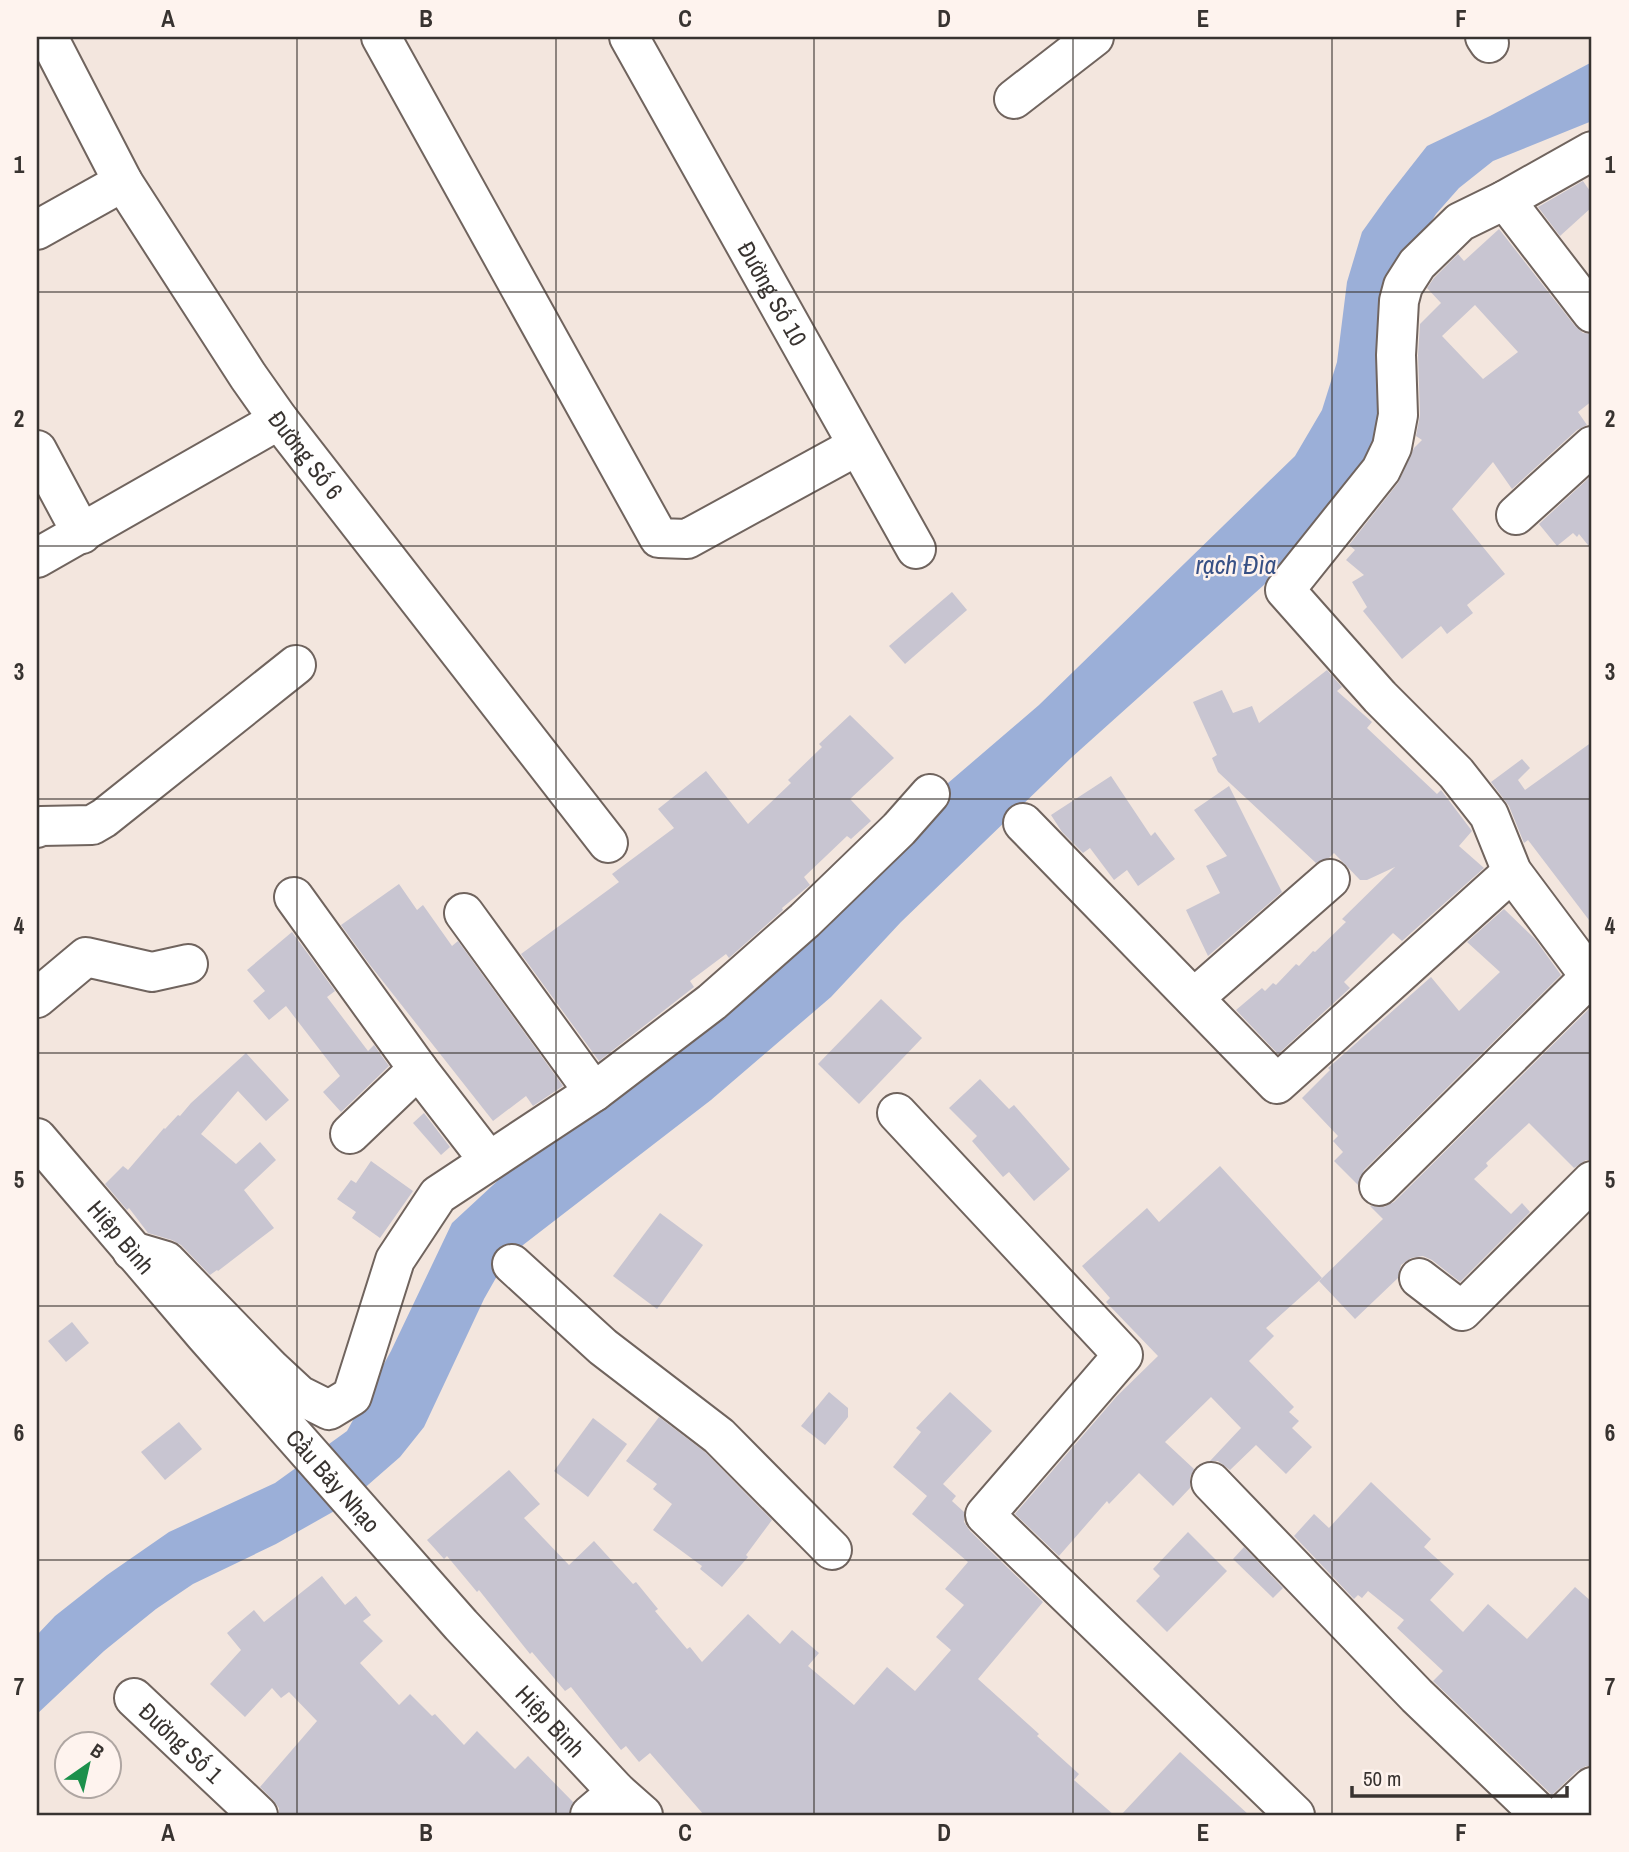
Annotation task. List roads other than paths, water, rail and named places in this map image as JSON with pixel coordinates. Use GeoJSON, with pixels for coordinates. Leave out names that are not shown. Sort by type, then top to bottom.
{"type":"FeatureCollection","features":[{"type":"Feature","properties":{"kind":"street","name":"Đường Số 6"},"geometry":{"type":"LineString","coordinates":[[48,37],[123,182],[248,376],[279,420],[608,843]]}},
{"type":"Feature","properties":{"kind":"street"},"geometry":{"type":"LineString","coordinates":[[381,37],[659,538],[687,539],[857,446]]}},
{"type":"Feature","properties":{"kind":"street","name":"Đường Số 10"},"geometry":{"type":"LineString","coordinates":[[629,37],[916,548]]}},
{"type":"Feature","properties":{"kind":"street"},"geometry":{"type":"LineString","coordinates":[[1014,99],[1094,37]]}},
{"type":"Feature","properties":{"kind":"street"},"geometry":{"type":"LineString","coordinates":[[1378,1186],[1591,978],[1512,873],[1489,814],[1456,773],[1380,698],[1285,590],[1381,470],[1392,447],[1398,415],[1396,355],[1399,301],[1403,286],[1418,264],[1460,222],[1592,151]]}},
{"type":"Feature","properties":{"kind":"street"},"geometry":{"type":"LineString","coordinates":[[37,230],[123,182]]}},
{"type":"Feature","properties":{"kind":"street"},"geometry":{"type":"LineString","coordinates":[[1504,200],[1592,313]]}},
{"type":"Feature","properties":{"kind":"street"},"geometry":{"type":"LineString","coordinates":[[37,558],[279,420]]}},
{"type":"Feature","properties":{"kind":"street"},"geometry":{"type":"LineString","coordinates":[[1516,515],[1592,446]]}},
{"type":"Feature","properties":{"kind":"street"},"geometry":{"type":"LineString","coordinates":[[37,450],[82,534]]}},
{"type":"Feature","properties":{"kind":"street"},"geometry":{"type":"LineString","coordinates":[[37,828],[93,825],[296,664]]}},
{"type":"Feature","properties":{"kind":"street"},"geometry":{"type":"LineString","coordinates":[[132,1251],[166,1261],[299,1395],[329,1410],[352,1396],[395,1260],[438,1195],[594,1092],[712,1002],[805,920],[899,829],[930,794]]}},
{"type":"Feature","properties":{"kind":"street"},"geometry":{"type":"LineString","coordinates":[[1023,823],[1277,1084],[1512,873]]}},
{"type":"Feature","properties":{"kind":"street"},"geometry":{"type":"LineString","coordinates":[[1194,998],[1330,879]]}},
{"type":"Feature","properties":{"kind":"street"},"geometry":{"type":"LineString","coordinates":[[294,897],[418,1069],[489,1161]]}},
{"type":"Feature","properties":{"kind":"street"},"geometry":{"type":"LineString","coordinates":[[464,913],[594,1092]]}},
{"type":"Feature","properties":{"kind":"street"},"geometry":{"type":"LineString","coordinates":[[37,998],[86,957],[152,972],[188,964]]}},
{"type":"Feature","properties":{"kind":"street"},"geometry":{"type":"LineString","coordinates":[[350,1134],[418,1069]]}},
{"type":"Feature","properties":{"kind":"street"},"geometry":{"type":"LineString","coordinates":[[897,1113],[1124,1355],[985,1516],[1295,1815]]}},
{"type":"Feature","properties":{"kind":"street","name":"Hiệp Bình"},"geometry":{"type":"LineString","coordinates":[[37,1138],[205,1335]]}},
{"type":"Feature","properties":{"kind":"street"},"geometry":{"type":"LineString","coordinates":[[1419,1278],[1462,1311],[1592,1181]]}},
{"type":"Feature","properties":{"kind":"street"},"geometry":{"type":"LineString","coordinates":[[512,1264],[603,1347],[719,1436],[832,1550]]}},
{"type":"Feature","properties":{"kind":"street","name":"Cầu Bảy Nhạo"},"geometry":{"type":"LineString","coordinates":[[205,1335],[461,1625]]}},
{"type":"Feature","properties":{"kind":"street"},"geometry":{"type":"LineString","coordinates":[[1211,1482],[1417,1696],[1541,1815]]}},
{"type":"Feature","properties":{"kind":"street","name":"Hiệp Bình"},"geometry":{"type":"LineString","coordinates":[[461,1625],[617,1808]]}},
{"type":"Feature","properties":{"kind":"street","name":"Đường Số 1"},"geometry":{"type":"LineString","coordinates":[[134,1698],[242,1810]]}},
{"type":"Feature","properties":{"kind":"street"},"geometry":{"type":"LineString","coordinates":[[1562,1815],[1592,1787]]}},
{"type":"Feature","properties":{"kind":"water","name":"rạch Đìa"},"geometry":{"type":"Polygon","coordinates":[[[1592,62],[1592,121],[1493,161],[1459,188],[1436,214],[1412,253],[1376,445],[1318,528],[1265,584],[1071,758],[901,922],[831,997],[711,1100],[523,1245],[501,1269],[484,1299],[424,1427],[400,1457],[345,1505],[276,1544],[193,1584],[156,1609],[104,1651],[37,1714],[37,1635],[55,1616],[107,1575],[169,1532],[275,1483],[347,1431],[391,1351],[452,1223],[506,1173],[848,883],[948,783],[1039,705],[1295,456],[1322,410],[1337,362],[1347,282],[1362,232],[1427,146],[1592,62]]]}}]}
